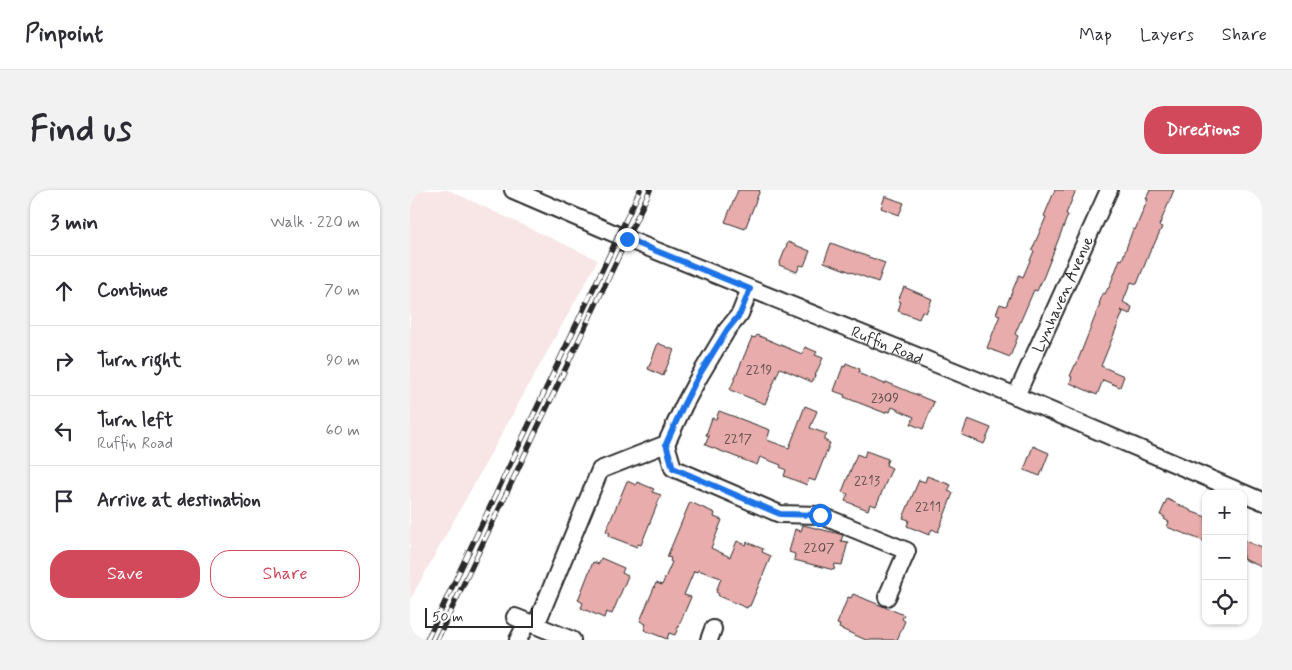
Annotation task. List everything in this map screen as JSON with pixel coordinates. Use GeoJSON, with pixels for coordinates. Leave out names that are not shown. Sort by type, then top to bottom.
{"type":"FeatureCollection","features":[{"type":"Feature","properties":{"kind":"street","name":"Ruffin Road"},"geometry":{"type":"LineString","coordinates":[[513,190],[627,239],[1016,396],[1262,501]]}},
{"type":"Feature","properties":{"kind":"street","name":"Lynhaven Avenue"},"geometry":{"type":"LineString","coordinates":[[1016,396],[1109,190]]}},
{"type":"Feature","properties":{"kind":"street"},"geometry":{"type":"LineString","coordinates":[[750,289],[740,314],[727,330],[698,377],[666,444],[673,468],[780,514],[820,515],[907,551],[888,597]]}},
{"type":"Feature","properties":{"kind":"street"},"geometry":{"type":"LineString","coordinates":[[518,640],[600,470],[666,444]]}},
{"type":"Feature","properties":{"kind":"street"},"geometry":{"type":"LineString","coordinates":[[526,621],[572,640]]}},
{"type":"Feature","properties":{"kind":"shaded area"},"geometry":{"type":"Polygon","coordinates":[[[410,190],[448,190],[598,260],[410,600],[410,190]]]}},
{"type":"Feature","properties":{"kind":"building"},"geometry":{"type":"Polygon","coordinates":[[[738,190],[760,190],[745,229],[725,222],[738,190]]]}},
{"type":"Feature","properties":{"kind":"building"},"geometry":{"type":"Polygon","coordinates":[[[1055,190],[1076,190],[1044,276],[1037,291],[1034,290],[1015,334],[1018,336],[1010,357],[987,348],[1000,315],[996,314],[1000,304],[1006,306],[1019,275],[1023,277],[1055,190]]]}},
{"type":"Feature","properties":{"kind":"building"},"geometry":{"type":"Polygon","coordinates":[[[1150,190],[1174,190],[1159,226],[1162,227],[1137,284],[1131,282],[1123,302],[1132,307],[1130,314],[1120,310],[1123,312],[1101,366],[1124,376],[1120,387],[1103,380],[1097,395],[1070,383],[1072,377],[1070,376],[1076,365],[1103,293],[1105,294],[1109,288],[1120,259],[1122,260],[1150,190]]]}},
{"type":"Feature","properties":{"kind":"building"},"geometry":{"type":"Polygon","coordinates":[[[885,196],[904,203],[899,215],[881,208],[885,196]]]}},
{"type":"Feature","properties":{"kind":"building"},"geometry":{"type":"Polygon","coordinates":[[[788,242],[810,251],[804,266],[800,265],[797,272],[779,265],[788,242]]]}},
{"type":"Feature","properties":{"kind":"building"},"geometry":{"type":"Polygon","coordinates":[[[831,243],[885,263],[878,282],[824,262],[831,243]]]}},
{"type":"Feature","properties":{"kind":"building"},"geometry":{"type":"Polygon","coordinates":[[[904,287],[932,299],[926,313],[922,311],[919,319],[898,311],[901,302],[898,301],[904,287]]]}},
{"type":"Feature","properties":{"kind":"building"},"geometry":{"type":"Polygon","coordinates":[[[757,335],[802,354],[805,347],[817,352],[815,355],[823,358],[812,382],[780,368],[765,404],[730,390],[752,337],[755,338],[757,335]]]}},
{"type":"Feature","properties":{"kind":"building"},"geometry":{"type":"Polygon","coordinates":[[[658,343],[674,350],[663,376],[648,369],[658,343]]]}},
{"type":"Feature","properties":{"kind":"building"},"geometry":{"type":"Polygon","coordinates":[[[846,363],[860,369],[860,374],[885,384],[886,382],[934,402],[923,429],[911,424],[914,417],[892,407],[890,412],[886,411],[885,413],[844,397],[845,395],[834,391],[843,366],[845,367],[846,363]]]}},
{"type":"Feature","properties":{"kind":"building"},"geometry":{"type":"Polygon","coordinates":[[[805,406],[817,411],[810,428],[827,434],[824,440],[830,443],[815,481],[809,479],[807,485],[784,476],[786,470],[780,467],[781,465],[760,457],[757,465],[705,445],[709,436],[706,435],[712,418],[716,419],[719,411],[770,430],[767,440],[789,448],[805,406]]]}},
{"type":"Feature","properties":{"kind":"building"},"geometry":{"type":"Polygon","coordinates":[[[968,419],[991,428],[984,444],[962,435],[968,419]]]}},
{"type":"Feature","properties":{"kind":"building"},"geometry":{"type":"Polygon","coordinates":[[[1033,446],[1049,453],[1040,476],[1024,470],[1033,446]]]}},
{"type":"Feature","properties":{"kind":"building"},"geometry":{"type":"Polygon","coordinates":[[[866,451],[888,459],[886,465],[892,468],[876,506],[870,504],[868,510],[845,501],[848,494],[842,492],[857,454],[864,457],[866,451]]]}},
{"type":"Feature","properties":{"kind":"building"},"geometry":{"type":"Polygon","coordinates":[[[927,476],[951,485],[948,491],[953,493],[938,532],[932,529],[929,535],[907,526],[909,520],[903,518],[919,480],[925,482],[927,476]]]}},
{"type":"Feature","properties":{"kind":"building"},"geometry":{"type":"Polygon","coordinates":[[[627,481],[636,485],[637,482],[654,489],[652,492],[661,495],[641,545],[638,544],[637,547],[608,536],[610,533],[606,531],[627,481]]]}},
{"type":"Feature","properties":{"kind":"building"},"geometry":{"type":"Polygon","coordinates":[[[1167,499],[1202,516],[1202,540],[1167,527],[1169,522],[1160,515],[1167,499]]]}},
{"type":"Feature","properties":{"kind":"building"},"geometry":{"type":"Polygon","coordinates":[[[690,502],[715,513],[714,517],[722,520],[711,548],[730,557],[737,541],[746,545],[747,542],[763,549],[762,552],[771,556],[750,606],[747,608],[718,596],[719,594],[716,592],[721,578],[698,570],[697,572],[694,571],[684,595],[691,597],[675,635],[669,633],[667,639],[644,630],[646,624],[640,621],[656,583],[662,585],[672,562],[670,561],[671,558],[667,557],[690,502]]]}},
{"type":"Feature","properties":{"kind":"building"},"geometry":{"type":"Polygon","coordinates":[[[803,525],[843,535],[841,541],[848,542],[842,565],[835,564],[834,570],[794,560],[795,554],[789,552],[795,529],[801,531],[803,525]]]}},
{"type":"Feature","properties":{"kind":"building"},"geometry":{"type":"Polygon","coordinates":[[[1247,542],[1262,548],[1262,567],[1247,561],[1247,542]]]}},
{"type":"Feature","properties":{"kind":"building"},"geometry":{"type":"Polygon","coordinates":[[[601,558],[624,568],[622,573],[628,576],[612,614],[606,612],[604,618],[581,608],[583,603],[578,600],[593,562],[599,564],[601,558]]]}},
{"type":"Feature","properties":{"kind":"building"},"geometry":{"type":"Polygon","coordinates":[[[853,594],[904,615],[902,619],[905,621],[897,640],[866,640],[839,628],[840,625],[837,624],[848,597],[851,598],[853,594]]]}},
{"type":"Feature","properties":{"kind":"railway"},"geometry":{"type":"LineString","coordinates":[[427,640],[640,190]]}},
{"type":"Feature","properties":{"kind":"railway"},"geometry":{"type":"LineString","coordinates":[[437,640],[650,190]]}},
{"type":"Feature","properties":{"kind":"route"},"geometry":{"type":"LineString","coordinates":[[627,239],[750,289],[740,314],[727,330],[698,377],[666,444],[673,468],[780,514],[820,515]]}}]}
